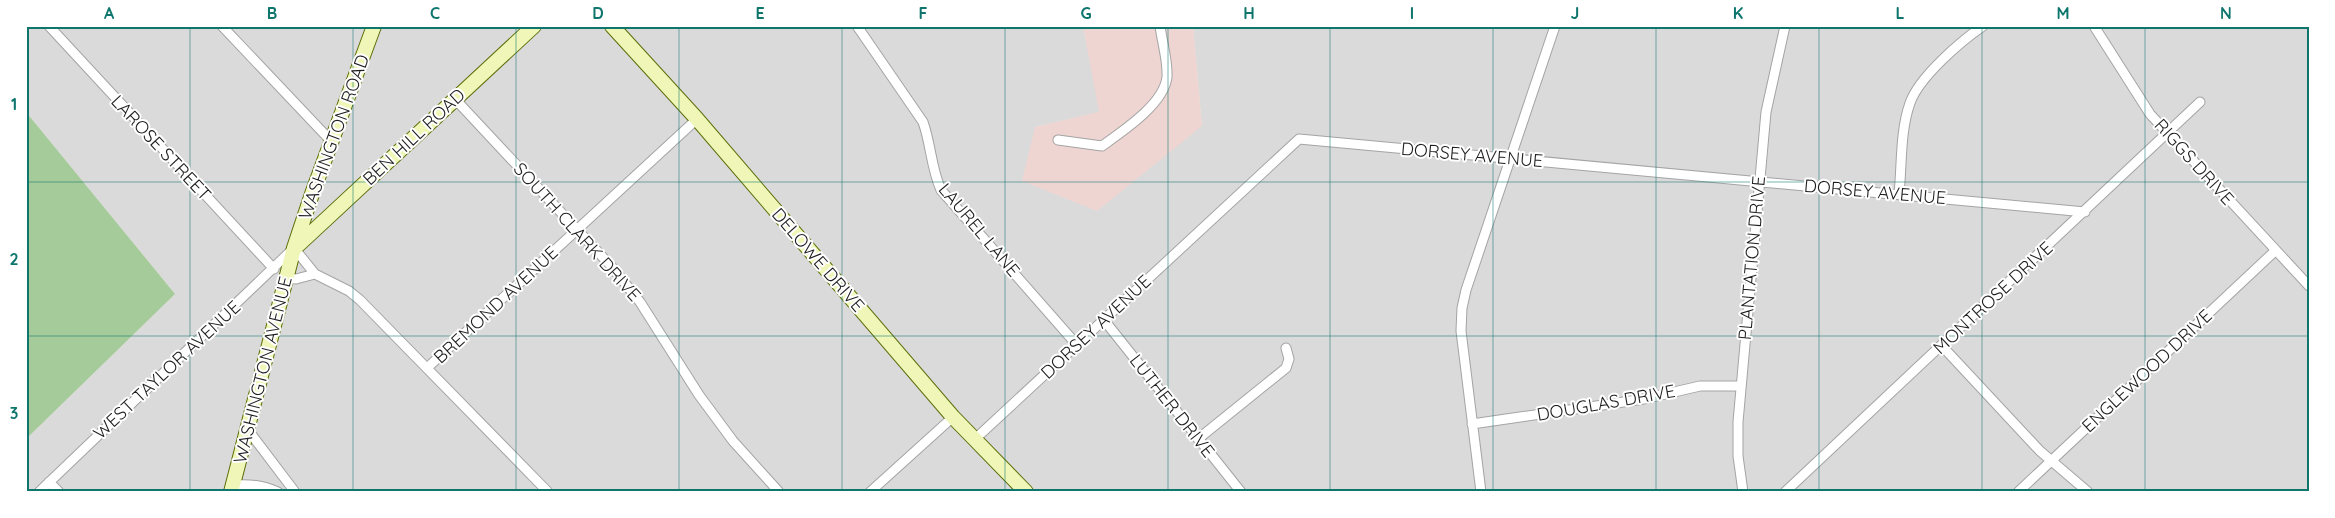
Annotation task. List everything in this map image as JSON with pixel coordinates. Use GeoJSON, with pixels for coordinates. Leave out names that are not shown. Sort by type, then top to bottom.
{"type":"FeatureCollection","features":[{"type":"Feature","properties":{"kind":"street","name":"LAROSE STREET"},"geometry":{"type":"LineString","coordinates":[[49,26],[274,269]]}},
{"type":"Feature","properties":{"kind":"street"},"geometry":{"type":"LineString","coordinates":[[222,26],[331,142]]}},
{"type":"Feature","properties":{"kind":"street","name":"WASHINGTON ROAD"},"geometry":{"type":"LineString","coordinates":[[294,248],[374,26]]}},
{"type":"Feature","properties":{"kind":"street","name":"BEN HILL ROAD"},"geometry":{"type":"LineString","coordinates":[[294,248],[534,26]]}},
{"type":"Feature","properties":{"kind":"street","name":"DELOWE DRIVE"},"geometry":{"type":"LineString","coordinates":[[612,26],[697,119],[953,417],[1026,492]]}},
{"type":"Feature","properties":{"kind":"street","name":"LAUREL LANE"},"geometry":{"type":"LineString","coordinates":[[857,26],[923,122],[935,176],[941,190],[1077,345]]}},
{"type":"Feature","properties":{"kind":"street"},"geometry":{"type":"LineString","coordinates":[[1058,140],[1102,146],[1126,129],[1156,101],[1165,87],[1167,74],[1160,26]]}},
{"type":"Feature","properties":{"kind":"street"},"geometry":{"type":"LineString","coordinates":[[1481,492],[1461,331],[1462,308],[1555,26]]}},
{"type":"Feature","properties":{"kind":"street","name":"PLANTATION DRIVE"},"geometry":{"type":"LineString","coordinates":[[1743,492],[1738,456],[1740,386],[1758,181],[1766,112],[1785,26]]}},
{"type":"Feature","properties":{"kind":"street"},"geometry":{"type":"LineString","coordinates":[[1899,194],[1906,115],[1910,101],[1918,87],[1951,51],[1984,26]]}},
{"type":"Feature","properties":{"kind":"street","name":"RIGGS DRIVE"},"geometry":{"type":"LineString","coordinates":[[2094,26],[2150,114],[2166,134],[2309,286]]}},
{"type":"Feature","properties":{"kind":"street","name":"SOUTH CLARK DRIVE"},"geometry":{"type":"LineString","coordinates":[[455,99],[612,267],[640,302],[705,403],[733,441],[779,492]]}},
{"type":"Feature","properties":{"kind":"street","name":"MONTROSE DRIVE"},"geometry":{"type":"LineString","coordinates":[[1785,492],[2086,212],[2200,102]]}},
{"type":"Feature","properties":{"kind":"street","name":"BREMOND AVENUE"},"geometry":{"type":"LineString","coordinates":[[426,368],[697,119]]}},
{"type":"Feature","properties":{"kind":"street","name":"DORSEY AVENUE"},"geometry":{"type":"LineString","coordinates":[[974,440],[1299,139],[2086,212]]}},
{"type":"Feature","properties":{"kind":"street","name":"WEST TAYLOR AVENUE"},"geometry":{"type":"LineString","coordinates":[[39,492],[294,248]]}},
{"type":"Feature","properties":{"kind":"street"},"geometry":{"type":"LineString","coordinates":[[294,248],[315,274],[349,291],[548,492]]}},
{"type":"Feature","properties":{"kind":"street","name":"WASHINGTON AVENUE"},"geometry":{"type":"LineString","coordinates":[[232,488],[294,248]]}},
{"type":"Feature","properties":{"kind":"street","name":"ENGLEWOOD DRIVE"},"geometry":{"type":"LineString","coordinates":[[2018,492],[2275,251]]}},
{"type":"Feature","properties":{"kind":"street"},"geometry":{"type":"LineString","coordinates":[[286,278],[296,279],[315,274]]}},
{"type":"Feature","properties":{"kind":"street","name":"LUTHER DRIVE"},"geometry":{"type":"LineString","coordinates":[[1104,320],[1240,492]]}},
{"type":"Feature","properties":{"kind":"street"},"geometry":{"type":"LineString","coordinates":[[1942,346],[2051,461],[2088,492]]}},
{"type":"Feature","properties":{"kind":"street"},"geometry":{"type":"LineString","coordinates":[[1198,439],[1286,368],[1289,359],[1286,348]]}},
{"type":"Feature","properties":{"kind":"street","name":"DOUGLAS DRIVE"},"geometry":{"type":"LineString","coordinates":[[1472,424],[1644,399],[1700,386],[1740,386]]}},
{"type":"Feature","properties":{"kind":"street"},"geometry":{"type":"LineString","coordinates":[[870,492],[953,417]]}},
{"type":"Feature","properties":{"kind":"street"},"geometry":{"type":"LineString","coordinates":[[248,430],[295,492]]}},
{"type":"Feature","properties":{"kind":"street"},"geometry":{"type":"LineString","coordinates":[[50,482],[59,492]]}},
{"type":"Feature","properties":{"kind":"street"},"geometry":{"type":"LineString","coordinates":[[232,488],[257,485],[278,492]]}},
{"type":"Feature","properties":{"kind":"shaded area"},"geometry":{"type":"Polygon","coordinates":[[[26,26],[1083,26],[1100,112],[1035,127],[1202,126],[1193,28],[1205,26],[2309,26],[2309,492],[26,492],[26,439],[175,294],[26,112],[26,26]]]}},
{"type":"Feature","properties":{"kind":"shaded area"},"geometry":{"type":"Polygon","coordinates":[[[1083,26],[1193,26],[1202,126],[1097,211],[1022,181],[1035,127],[1099,112],[1083,26]]]}},
{"type":"Feature","properties":{"kind":"green space"},"geometry":{"type":"Polygon","coordinates":[[[26,112],[175,294],[26,439],[26,112]]]}}]}
